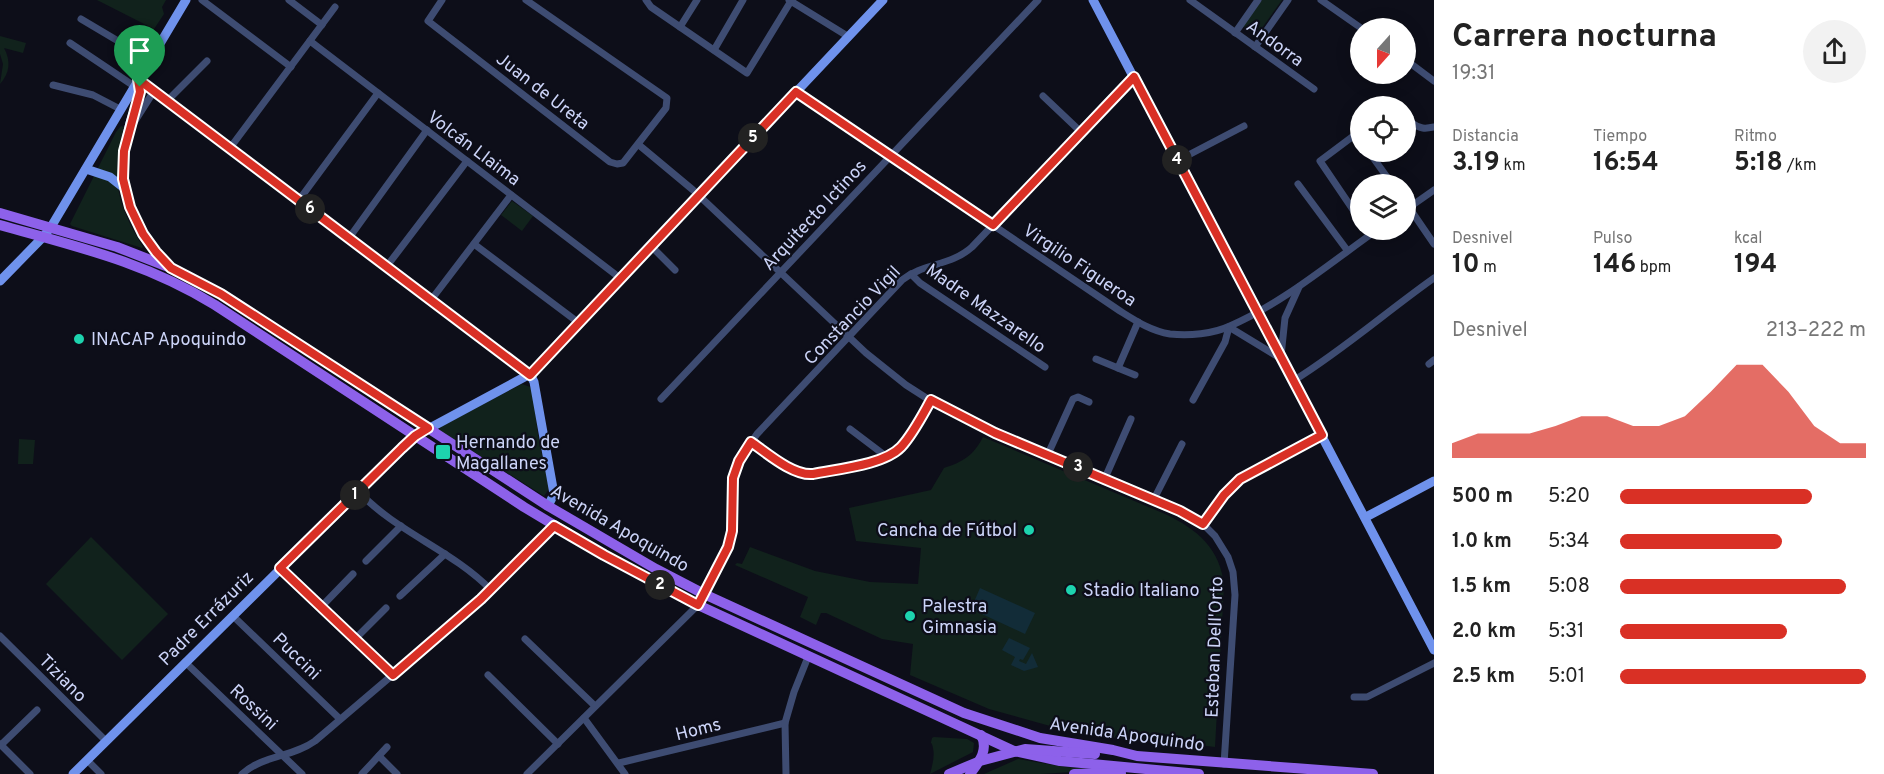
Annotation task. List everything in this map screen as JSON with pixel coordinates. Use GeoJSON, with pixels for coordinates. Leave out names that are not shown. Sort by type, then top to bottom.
{"type":"FeatureCollection","features":[{"type":"Feature","properties":{"kind":"main road"},"geometry":{"type":"LineString","coordinates":[[0,281],[51,227],[186,0]]}},
{"type":"Feature","properties":{"kind":"main road"},"geometry":{"type":"LineString","coordinates":[[415,436],[530,375],[883,0]]}},
{"type":"Feature","properties":{"kind":"main road"},"geometry":{"type":"LineString","coordinates":[[1093,0],[1366,518],[1432,634],[1434,650]]}},
{"type":"Feature","properties":{"kind":"main road"},"geometry":{"type":"LineString","coordinates":[[136,82],[140,92],[126,141],[123,160],[124,188],[143,234],[171,268]]}},
{"type":"Feature","properties":{"kind":"main road"},"geometry":{"type":"LineString","coordinates":[[86,169],[110,177],[124,188]]}},
{"type":"Feature","properties":{"kind":"main road","name":"Avenida Apoquindo"},"geometry":{"type":"LineString","coordinates":[[0,213],[117,247],[171,268],[249,311],[548,506],[656,569],[704,594],[964,713],[1040,738],[1137,756],[1373,774]]}},
{"type":"Feature","properties":{"kind":"main road","name":"Avenida Apoquindo"},"geometry":{"type":"LineString","coordinates":[[0,225],[101,253],[145,269],[190,291],[554,526],[698,605],[808,657],[1014,751],[1060,761],[1199,774]]}},
{"type":"Feature","properties":{"kind":"main road"},"geometry":{"type":"LineString","coordinates":[[226,313],[234,310],[249,311]]}},
{"type":"Feature","properties":{"kind":"main road"},"geometry":{"type":"LineString","coordinates":[[524,507],[542,509],[548,506],[554,494],[534,382],[530,375]]}},
{"type":"Feature","properties":{"kind":"main road","name":"Padre Errázuriz"},"geometry":{"type":"LineString","coordinates":[[73,774],[415,436]]}},
{"type":"Feature","properties":{"kind":"main road"},"geometry":{"type":"LineString","coordinates":[[1366,518],[1434,481]]}},
{"type":"Feature","properties":{"kind":"main road"},"geometry":{"type":"LineString","coordinates":[[970,774],[980,761],[984,746],[981,735]]}},
{"type":"Feature","properties":{"kind":"main road"},"geometry":{"type":"LineString","coordinates":[[949,774],[980,761],[1032,748],[1137,756]]}},
{"type":"Feature","properties":{"kind":"main road"},"geometry":{"type":"LineString","coordinates":[[1074,774],[1138,774],[1166,771]]}},
{"type":"Feature","properties":{"kind":"street"},"geometry":{"type":"LineString","coordinates":[[202,0],[291,67]]}},
{"type":"Feature","properties":{"kind":"street"},"geometry":{"type":"LineString","coordinates":[[289,0],[322,25]]}},
{"type":"Feature","properties":{"kind":"street","name":"Juan de Ureta"},"geometry":{"type":"LineString","coordinates":[[442,0],[428,21],[610,162],[623,163],[639,145]]}},
{"type":"Feature","properties":{"kind":"street"},"geometry":{"type":"LineString","coordinates":[[526,0],[665,95],[668,102],[666,108],[639,145]]}},
{"type":"Feature","properties":{"kind":"street"},"geometry":{"type":"LineString","coordinates":[[646,0],[651,7],[747,73],[790,1],[849,37]]}},
{"type":"Feature","properties":{"kind":"street"},"geometry":{"type":"LineString","coordinates":[[680,27],[697,0]]}},
{"type":"Feature","properties":{"kind":"street"},"geometry":{"type":"LineString","coordinates":[[714,50],[743,0]]}},
{"type":"Feature","properties":{"kind":"street","name":"Arquitecto Ictinos"},"geometry":{"type":"LineString","coordinates":[[661,399],[1038,0]]}},
{"type":"Feature","properties":{"kind":"street","name":"Andorra"},"geometry":{"type":"LineString","coordinates":[[1190,0],[1314,89]]}},
{"type":"Feature","properties":{"kind":"street"},"geometry":{"type":"LineString","coordinates":[[1235,33],[1258,0]]}},
{"type":"Feature","properties":{"kind":"street"},"geometry":{"type":"LineString","coordinates":[[1255,47],[1288,0]]}},
{"type":"Feature","properties":{"kind":"street"},"geometry":{"type":"LineString","coordinates":[[1321,0],[1350,20]]}},
{"type":"Feature","properties":{"kind":"street"},"geometry":{"type":"LineString","coordinates":[[230,148],[335,7]]}},
{"type":"Feature","properties":{"kind":"street"},"geometry":{"type":"LineString","coordinates":[[81,19],[150,60]]}},
{"type":"Feature","properties":{"kind":"street","name":"Volcán Llaima"},"geometry":{"type":"LineString","coordinates":[[310,41],[620,278]]}},
{"type":"Feature","properties":{"kind":"street"},"geometry":{"type":"LineString","coordinates":[[70,43],[167,100],[530,375]]}},
{"type":"Feature","properties":{"kind":"street"},"geometry":{"type":"LineString","coordinates":[[167,100],[207,62]]}},
{"type":"Feature","properties":{"kind":"street"},"geometry":{"type":"LineString","coordinates":[[1416,68],[1434,81]]}},
{"type":"Feature","properties":{"kind":"street","name":"Constancio Vigil"},"geometry":{"type":"LineString","coordinates":[[527,774],[698,605],[730,538],[733,478],[739,461],[751,442],[902,280],[911,274],[960,257],[972,247],[1134,77]]}},
{"type":"Feature","properties":{"kind":"street"},"geometry":{"type":"LineString","coordinates":[[53,85],[93,94],[120,109]]}},
{"type":"Feature","properties":{"kind":"street"},"geometry":{"type":"LineString","coordinates":[[126,141],[135,120],[154,91]]}},
{"type":"Feature","properties":{"kind":"street","name":"Virgilio Figueroa"},"geometry":{"type":"LineString","coordinates":[[796,92],[1138,322],[1160,332],[1194,334],[1229,327],[1300,285],[1359,240]]}},
{"type":"Feature","properties":{"kind":"street"},"geometry":{"type":"LineString","coordinates":[[299,200],[378,93]]}},
{"type":"Feature","properties":{"kind":"street"},"geometry":{"type":"LineString","coordinates":[[1043,96],[1081,132]]}},
{"type":"Feature","properties":{"kind":"street"},"geometry":{"type":"LineString","coordinates":[[1177,161],[1244,126]]}},
{"type":"Feature","properties":{"kind":"street"},"geometry":{"type":"LineString","coordinates":[[1416,126],[1425,129],[1434,127]]}},
{"type":"Feature","properties":{"kind":"street"},"geometry":{"type":"LineString","coordinates":[[349,238],[427,130]]}},
{"type":"Feature","properties":{"kind":"street"},"geometry":{"type":"LineString","coordinates":[[1350,138],[1320,161],[1350,205]]}},
{"type":"Feature","properties":{"kind":"street","name":"Esteban Dell'Orto"},"geometry":{"type":"LineString","coordinates":[[639,145],[699,196],[849,337],[894,376],[931,400],[995,433],[1180,511],[1203,524],[1215,536],[1231,564],[1234,579],[1224,764]]}},
{"type":"Feature","properties":{"kind":"street"},"geometry":{"type":"LineString","coordinates":[[387,266],[467,161]]}},
{"type":"Feature","properties":{"kind":"street"},"geometry":{"type":"LineString","coordinates":[[1298,184],[1347,250]]}},
{"type":"Feature","properties":{"kind":"street"},"geometry":{"type":"LineString","coordinates":[[1416,201],[1434,190]]}},
{"type":"Feature","properties":{"kind":"street"},"geometry":{"type":"LineString","coordinates":[[431,300],[511,195]]}},
{"type":"Feature","properties":{"kind":"street"},"geometry":{"type":"LineString","coordinates":[[1416,219],[1434,244]]}},
{"type":"Feature","properties":{"kind":"street"},"geometry":{"type":"LineString","coordinates":[[474,244],[579,323]]}},
{"type":"Feature","properties":{"kind":"street"},"geometry":{"type":"LineString","coordinates":[[651,246],[675,270]]}},
{"type":"Feature","properties":{"kind":"street","name":"Madre Mazzarello"},"geometry":{"type":"LineString","coordinates":[[911,274],[920,283],[1045,367]]}},
{"type":"Feature","properties":{"kind":"street"},"geometry":{"type":"LineString","coordinates":[[1293,381],[1340,351],[1434,278]]}},
{"type":"Feature","properties":{"kind":"street"},"geometry":{"type":"LineString","coordinates":[[1193,400],[1225,342],[1229,327],[1281,359],[1285,318],[1300,285]]}},
{"type":"Feature","properties":{"kind":"street","name":"Virgilio Figueroa"},"geometry":{"type":"LineString","coordinates":[[1118,368],[1138,322]]}},
{"type":"Feature","properties":{"kind":"street"},"geometry":{"type":"LineString","coordinates":[[1096,359],[1135,375]]}},
{"type":"Feature","properties":{"kind":"street"},"geometry":{"type":"LineString","coordinates":[[1048,454],[1073,399],[1078,397],[1089,402]]}},
{"type":"Feature","properties":{"kind":"street"},"geometry":{"type":"LineString","coordinates":[[751,442],[804,474],[859,464],[887,457],[897,451],[931,400]]}},
{"type":"Feature","properties":{"kind":"street"},"geometry":{"type":"LineString","coordinates":[[1105,478],[1131,419]]}},
{"type":"Feature","properties":{"kind":"street"},"geometry":{"type":"LineString","coordinates":[[850,429],[887,457]]}},
{"type":"Feature","properties":{"kind":"street"},"geometry":{"type":"LineString","coordinates":[[1203,524],[1224,495],[1240,479],[1322,435]]}},
{"type":"Feature","properties":{"kind":"street"},"geometry":{"type":"LineString","coordinates":[[1154,499],[1182,444]]}},
{"type":"Feature","properties":{"kind":"street"},"geometry":{"type":"LineString","coordinates":[[358,491],[376,509],[475,574],[491,590]]}},
{"type":"Feature","properties":{"kind":"street"},"geometry":{"type":"LineString","coordinates":[[366,561],[401,526]]}},
{"type":"Feature","properties":{"kind":"street"},"geometry":{"type":"LineString","coordinates":[[242,774],[253,766],[311,744],[491,590],[554,526]]}},
{"type":"Feature","properties":{"kind":"street"},"geometry":{"type":"LineString","coordinates":[[400,596],[445,554]]}},
{"type":"Feature","properties":{"kind":"street"},"geometry":{"type":"LineString","coordinates":[[280,568],[393,675]]}},
{"type":"Feature","properties":{"kind":"street"},"geometry":{"type":"LineString","coordinates":[[321,607],[353,574]]}},
{"type":"Feature","properties":{"kind":"street"},"geometry":{"type":"LineString","coordinates":[[355,639],[386,609]]}},
{"type":"Feature","properties":{"kind":"street","name":"Puccini"},"geometry":{"type":"LineString","coordinates":[[233,616],[340,719]]}},
{"type":"Feature","properties":{"kind":"street","name":"Tiziano"},"geometry":{"type":"LineString","coordinates":[[0,636],[106,741]]}},
{"type":"Feature","properties":{"kind":"street"},"geometry":{"type":"LineString","coordinates":[[525,639],[595,706]]}},
{"type":"Feature","properties":{"kind":"street"},"geometry":{"type":"LineString","coordinates":[[786,774],[785,723],[808,657]]}},
{"type":"Feature","properties":{"kind":"street","name":"Rossini"},"geometry":{"type":"LineString","coordinates":[[185,662],[303,774]]}},
{"type":"Feature","properties":{"kind":"street"},"geometry":{"type":"LineString","coordinates":[[1354,697],[1367,697],[1434,663]]}},
{"type":"Feature","properties":{"kind":"street"},"geometry":{"type":"LineString","coordinates":[[488,675],[558,744]]}},
{"type":"Feature","properties":{"kind":"street"},"geometry":{"type":"LineString","coordinates":[[30,774],[0,745],[37,710]]}},
{"type":"Feature","properties":{"kind":"street"},"geometry":{"type":"LineString","coordinates":[[584,718],[625,774]]}},
{"type":"Feature","properties":{"kind":"street","name":"Homs"},"geometry":{"type":"LineString","coordinates":[[619,764],[785,723]]}},
{"type":"Feature","properties":{"kind":"street"},"geometry":{"type":"LineString","coordinates":[[362,774],[387,747]]}},
{"type":"Feature","properties":{"kind":"street"},"geometry":{"type":"LineString","coordinates":[[379,756],[398,774]]}},
{"type":"Feature","properties":{"kind":"street"},"geometry":{"type":"LineString","coordinates":[[87,760],[101,774]]}},
{"type":"Feature","properties":{"kind":"street"},"geometry":{"type":"LineString","coordinates":[[18,774],[24,768]]}},
{"type":"Feature","properties":{"kind":"green space"},"geometry":{"type":"Polygon","coordinates":[[[97,0],[166,0],[162,7],[164,14],[154,29],[97,0]]]}},
{"type":"Feature","properties":{"kind":"green space"},"geometry":{"type":"Polygon","coordinates":[[[1262,0],[1282,0],[1257,35],[1244,28],[1243,25],[1262,0]]]}},
{"type":"Feature","properties":{"kind":"green space"},"geometry":{"type":"Polygon","coordinates":[[[0,36],[26,43],[23,53],[4,48],[8,58],[8,67],[6,76],[0,84],[3,64],[0,54],[0,36]]]}},
{"type":"Feature","properties":{"kind":"green space"},"geometry":{"type":"Polygon","coordinates":[[[121,126],[124,127],[118,161],[119,190],[127,217],[142,248],[70,224],[121,126]]]}},
{"type":"Feature","properties":{"kind":"green space"},"geometry":{"type":"Polygon","coordinates":[[[512,201],[533,216],[522,231],[501,215],[512,201]]]}},
{"type":"Feature","properties":{"kind":"green space"},"geometry":{"type":"Polygon","coordinates":[[[522,384],[530,387],[533,392],[538,435],[549,489],[544,496],[439,430],[442,426],[522,384]]]}},
{"type":"Feature","properties":{"kind":"green space","name":"Stadio Italiano"},"geometry":{"type":"Polygon","coordinates":[[[983,437],[1165,514],[1187,526],[1212,551],[1218,561],[1224,586],[1215,747],[1134,737],[1125,739],[1098,736],[1081,725],[1061,729],[989,709],[910,675],[913,644],[882,639],[826,613],[821,613],[816,625],[800,617],[808,597],[735,565],[742,564],[750,547],[815,571],[870,582],[918,584],[921,548],[856,541],[849,508],[931,490],[944,468],[967,457],[976,449],[983,437]]]}},
{"type":"Feature","properties":{"kind":"green space"},"geometry":{"type":"Polygon","coordinates":[[[19,439],[35,440],[33,464],[18,464],[19,439]]]}},
{"type":"Feature","properties":{"kind":"green space"},"geometry":{"type":"Polygon","coordinates":[[[91,537],[168,614],[122,660],[46,584],[91,537]]]}},
{"type":"Feature","properties":{"kind":"green space"},"geometry":{"type":"Polygon","coordinates":[[[934,737],[967,739],[974,743],[973,752],[930,774],[934,755],[931,743],[934,737]]]}},
{"type":"Feature","properties":{"kind":"green space"},"geometry":{"type":"Polygon","coordinates":[[[1018,759],[1065,767],[1103,770],[1041,774],[984,774],[1018,759]]]}},
{"type":"Feature","properties":{"kind":"water"},"geometry":{"type":"Polygon","coordinates":[[[980,588],[1035,613],[1025,634],[971,609],[980,588]]]}},
{"type":"Feature","properties":{"kind":"water"},"geometry":{"type":"Polygon","coordinates":[[[1009,638],[1030,648],[1023,660],[1019,661],[1026,664],[1032,653],[1038,667],[1024,671],[1011,665],[1015,657],[1002,650],[1009,638]]]}},
{"type":"Feature","properties":{"kind":"place","name":"INACAP Apoquindo"},"geometry":{"type":"Point","coordinates":[79,339]}},
{"type":"Feature","properties":{"kind":"place","name":"Hernando de Magallanes"},"geometry":{"type":"Point","coordinates":[443,452]}},
{"type":"Feature","properties":{"kind":"place","name":"Cancha de Fútbol"},"geometry":{"type":"Point","coordinates":[1029,530]}},
{"type":"Feature","properties":{"kind":"place","name":"Stadio Italiano"},"geometry":{"type":"Point","coordinates":[1071,590]}},
{"type":"Feature","properties":{"kind":"place","name":"Palestra Gimnasia"},"geometry":{"type":"Point","coordinates":[910,616]}},
{"type":"Feature","properties":{"kind":"route"},"geometry":{"type":"LineString","coordinates":[[1134,77],[1322,435],[1240,479],[1224,495],[1203,524],[1180,511],[995,433],[931,400],[902,447],[892,454],[870,462],[804,474],[751,442],[739,461],[733,478],[732,531],[728,547],[698,605],[554,526],[481,599],[393,675],[280,568],[402,448],[428,428],[221,294],[171,268],[156,252],[138,225],[130,207],[123,179],[124,151],[140,87],[138,79],[530,375],[796,92],[993,225],[1134,77]]}}]}
